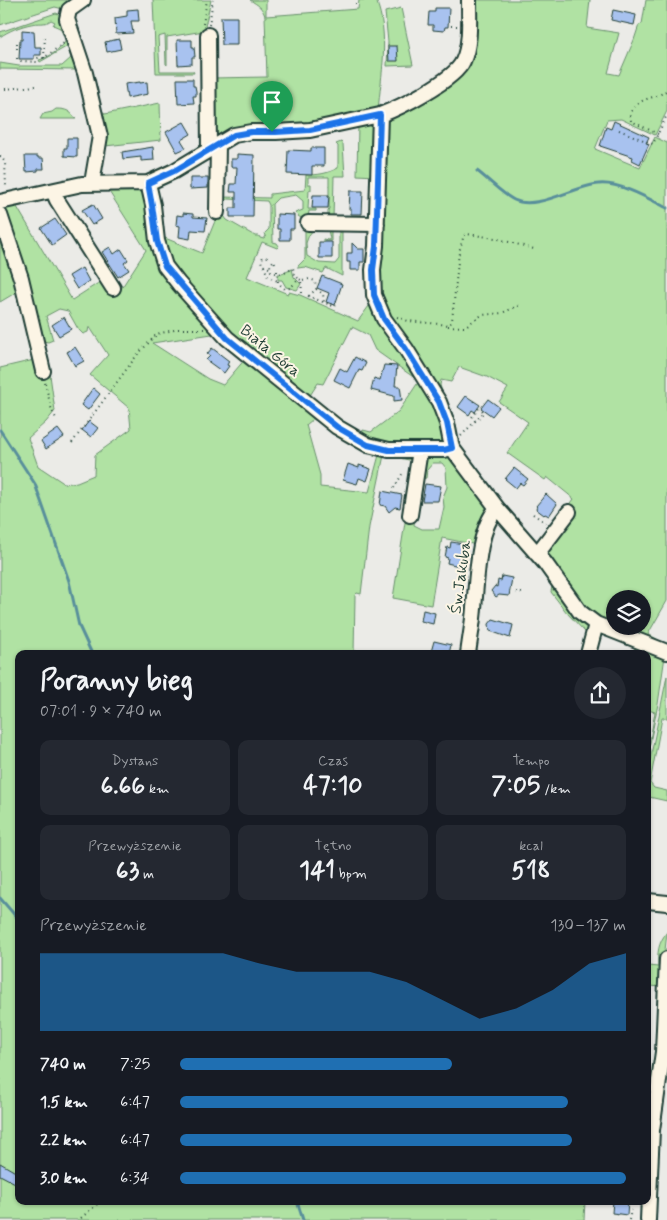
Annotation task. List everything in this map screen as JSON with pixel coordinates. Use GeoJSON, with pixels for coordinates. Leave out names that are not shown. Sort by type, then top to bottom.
{"type":"FeatureCollection","features":[{"type":"Feature","properties":{"kind":"street"},"geometry":{"type":"LineString","coordinates":[[83,0],[69,10],[67,18],[85,73],[100,136],[92,183]]}},
{"type":"Feature","properties":{"kind":"street"},"geometry":{"type":"LineString","coordinates":[[0,202],[92,183],[148,183],[174,171],[234,135],[310,130],[380,115],[442,82],[460,68],[466,51],[469,0]]}},
{"type":"Feature","properties":{"kind":"street"},"geometry":{"type":"LineString","coordinates":[[208,35],[217,212]]}},
{"type":"Feature","properties":{"kind":"street"},"geometry":{"type":"LineString","coordinates":[[380,115],[377,224],[373,270],[374,295],[384,319],[406,349],[439,402],[454,443],[498,508],[537,554],[572,603],[580,612],[596,624],[667,652]]}},
{"type":"Feature","properties":{"kind":"street","name":"Biała Góra"},"geometry":{"type":"LineString","coordinates":[[148,183],[157,241],[165,266],[227,338],[337,427],[368,445],[389,450],[444,450],[454,443]]}},
{"type":"Feature","properties":{"kind":"street"},"geometry":{"type":"LineString","coordinates":[[53,191],[113,288]]}},
{"type":"Feature","properties":{"kind":"street"},"geometry":{"type":"LineString","coordinates":[[0,215],[21,278],[43,370]]}},
{"type":"Feature","properties":{"kind":"street"},"geometry":{"type":"LineString","coordinates":[[308,223],[377,224]]}},
{"type":"Feature","properties":{"kind":"street"},"geometry":{"type":"LineString","coordinates":[[410,515],[420,450]]}},
{"type":"Feature","properties":{"kind":"street","name":"Św.Jakuba"},"geometry":{"type":"LineString","coordinates":[[468,650],[483,540],[489,520],[498,508]]}},
{"type":"Feature","properties":{"kind":"street"},"geometry":{"type":"LineString","coordinates":[[537,554],[569,512]]}},
{"type":"Feature","properties":{"kind":"street"},"geometry":{"type":"LineString","coordinates":[[589,650],[596,624]]}},
{"type":"Feature","properties":{"kind":"street"},"geometry":{"type":"LineString","coordinates":[[651,901],[667,903]]}},
{"type":"Feature","properties":{"kind":"street"},"geometry":{"type":"LineString","coordinates":[[651,1152],[652,1130],[662,1090],[653,1075],[663,1052],[667,958]]}},
{"type":"Feature","properties":{"kind":"street"},"geometry":{"type":"LineString","coordinates":[[648,1220],[649,1205]]}},
{"type":"Feature","properties":{"kind":"path"},"geometry":{"type":"LineString","coordinates":[[207,0],[203,25],[208,35]]}},
{"type":"Feature","properties":{"kind":"path"},"geometry":{"type":"LineString","coordinates":[[208,35],[213,0]]}},
{"type":"Feature","properties":{"kind":"path"},"geometry":{"type":"LineString","coordinates":[[44,58],[45,34]]}},
{"type":"Feature","properties":{"kind":"path"},"geometry":{"type":"LineString","coordinates":[[17,43],[17,59],[38,62],[38,58],[44,58],[64,44],[62,37]]}},
{"type":"Feature","properties":{"kind":"path"},"geometry":{"type":"LineString","coordinates":[[5,89],[36,86],[38,84]]}},
{"type":"Feature","properties":{"kind":"path"},"geometry":{"type":"LineString","coordinates":[[658,134],[631,120],[630,113],[641,101],[667,90]]}},
{"type":"Feature","properties":{"kind":"path"},"geometry":{"type":"LineString","coordinates":[[620,130],[653,144],[667,115]]}},
{"type":"Feature","properties":{"kind":"path"},"geometry":{"type":"LineString","coordinates":[[0,156],[5,162],[6,186]]}},
{"type":"Feature","properties":{"kind":"path"},"geometry":{"type":"LineString","coordinates":[[446,326],[452,321],[459,252],[464,235],[495,238],[534,249]]}},
{"type":"Feature","properties":{"kind":"path"},"geometry":{"type":"LineString","coordinates":[[270,257],[262,258],[261,262],[268,277],[278,281]]}},
{"type":"Feature","properties":{"kind":"path"},"geometry":{"type":"LineString","coordinates":[[269,268],[274,260]]}},
{"type":"Feature","properties":{"kind":"path"},"geometry":{"type":"LineString","coordinates":[[264,266],[271,271],[277,272],[286,272],[293,268],[299,280],[302,293]]}},
{"type":"Feature","properties":{"kind":"path"},"geometry":{"type":"LineString","coordinates":[[277,272],[278,281],[282,288],[285,289],[290,288],[299,280],[315,281],[316,289],[323,294],[324,302]]}},
{"type":"Feature","properties":{"kind":"path"},"geometry":{"type":"LineString","coordinates":[[316,289],[308,297],[335,307],[337,302]]}},
{"type":"Feature","properties":{"kind":"path"},"geometry":{"type":"LineString","coordinates":[[395,315],[408,321],[464,327],[482,315],[502,313],[520,306]]}},
{"type":"Feature","properties":{"kind":"path"},"geometry":{"type":"LineString","coordinates":[[72,443],[137,355],[157,334],[178,329],[218,329]]}},
{"type":"Feature","properties":{"kind":"path"},"geometry":{"type":"LineString","coordinates":[[43,370],[47,394],[57,420]]}},
{"type":"Feature","properties":{"kind":"path"},"geometry":{"type":"LineString","coordinates":[[472,418],[482,405]]}},
{"type":"Feature","properties":{"kind":"path"},"geometry":{"type":"LineString","coordinates":[[454,443],[484,412],[479,408]]}},
{"type":"Feature","properties":{"kind":"path"},"geometry":{"type":"LineString","coordinates":[[468,415],[476,422]]}},
{"type":"Feature","properties":{"kind":"path"},"geometry":{"type":"LineString","coordinates":[[394,488],[404,471]]}},
{"type":"Feature","properties":{"kind":"path"},"geometry":{"type":"LineString","coordinates":[[534,514],[546,523]]}},
{"type":"Feature","properties":{"kind":"path"},"geometry":{"type":"LineString","coordinates":[[516,592],[523,593]]}},
{"type":"Feature","properties":{"kind":"path"},"geometry":{"type":"LineString","coordinates":[[80,1218],[96,1205]]}},
{"type":"Feature","properties":{"kind":"path"},"geometry":{"type":"LineString","coordinates":[[629,1220],[630,1210]]}},
{"type":"Feature","properties":{"kind":"green space"},"geometry":{"type":"Polygon","coordinates":[[[0,0],[79,0],[63,9],[55,7],[0,25],[0,0]]]}},
{"type":"Feature","properties":{"kind":"green space"},"geometry":{"type":"Polygon","coordinates":[[[153,0],[211,0],[204,31],[167,37],[167,65],[165,35],[158,37],[160,71],[193,71],[194,73],[156,73],[153,0]]]}},
{"type":"Feature","properties":{"kind":"green space"},"geometry":{"type":"Polygon","coordinates":[[[250,0],[266,0],[266,16],[358,9],[359,0],[376,0],[383,27],[384,41],[378,111],[214,144],[212,78],[267,77],[265,16],[263,10],[250,0]]]}},
{"type":"Feature","properties":{"kind":"green space"},"geometry":{"type":"Polygon","coordinates":[[[471,0],[590,0],[587,28],[619,33],[608,73],[619,75],[639,25],[642,24],[646,0],[667,0],[667,111],[655,135],[621,119],[607,120],[595,149],[640,168],[655,137],[667,143],[667,601],[651,629],[651,590],[606,590],[606,626],[585,613],[575,602],[544,555],[548,545],[573,512],[572,508],[568,507],[574,499],[547,477],[545,480],[507,453],[528,422],[499,402],[508,388],[487,377],[459,367],[451,382],[441,380],[440,385],[455,436],[449,439],[447,445],[428,448],[404,448],[380,445],[363,439],[363,430],[371,432],[399,411],[419,381],[375,350],[368,335],[352,327],[323,384],[318,383],[307,400],[227,335],[174,273],[161,248],[160,236],[202,253],[217,216],[221,218],[224,216],[227,220],[264,239],[265,233],[269,229],[269,205],[267,201],[228,199],[224,202],[225,206],[222,206],[222,197],[270,198],[270,194],[305,190],[306,175],[322,174],[338,168],[338,146],[336,144],[341,142],[343,144],[345,176],[334,176],[333,220],[328,219],[329,177],[308,177],[308,184],[311,184],[311,190],[309,190],[308,209],[316,209],[316,211],[309,211],[308,218],[317,219],[302,218],[295,213],[303,210],[303,201],[296,195],[278,198],[272,204],[273,242],[279,246],[277,248],[262,242],[247,277],[288,294],[289,292],[300,295],[358,321],[377,295],[383,118],[385,115],[440,86],[462,68],[470,49],[471,0]]]}},
{"type":"Feature","properties":{"kind":"green space"},"geometry":{"type":"Polygon","coordinates":[[[401,8],[413,65],[387,66],[388,42],[385,12],[401,8]]]}},
{"type":"Feature","properties":{"kind":"green space"},"geometry":{"type":"Polygon","coordinates":[[[56,13],[61,15],[66,32],[63,34],[60,28],[53,25],[55,22],[51,20],[19,27],[0,37],[0,32],[56,13]]]}},
{"type":"Feature","properties":{"kind":"green space"},"geometry":{"type":"Polygon","coordinates":[[[66,39],[69,39],[78,70],[0,69],[0,63],[19,66],[62,66],[71,58],[67,45],[40,62],[39,60],[55,52],[66,39]]]}},
{"type":"Feature","properties":{"kind":"green space"},"geometry":{"type":"Polygon","coordinates":[[[160,103],[161,140],[105,146],[100,163],[102,169],[98,168],[98,113],[104,112],[105,114],[160,103]]]}},
{"type":"Feature","properties":{"kind":"green space"},"geometry":{"type":"Polygon","coordinates":[[[56,109],[68,111],[76,119],[40,119],[43,114],[56,109]]]}},
{"type":"Feature","properties":{"kind":"green space"},"geometry":{"type":"Polygon","coordinates":[[[374,120],[376,176],[357,175],[358,124],[374,120]]]}},
{"type":"Feature","properties":{"kind":"green space"},"geometry":{"type":"Polygon","coordinates":[[[107,185],[136,186],[143,190],[150,206],[154,245],[160,262],[176,284],[213,327],[237,351],[235,354],[212,334],[152,343],[208,379],[223,385],[246,358],[272,379],[287,395],[364,447],[362,448],[313,419],[306,425],[320,475],[320,487],[369,492],[379,455],[376,454],[374,457],[375,454],[380,452],[409,455],[411,458],[409,460],[384,455],[369,527],[361,594],[357,593],[355,595],[354,650],[15,650],[15,1205],[585,1205],[584,1220],[0,1220],[0,368],[36,358],[20,290],[0,302],[0,220],[18,277],[42,373],[50,375],[55,411],[28,438],[38,466],[65,484],[77,482],[94,475],[95,455],[131,429],[129,408],[90,375],[108,355],[89,326],[88,332],[83,334],[68,311],[59,309],[46,316],[53,340],[48,342],[39,340],[27,289],[3,211],[4,205],[48,195],[56,202],[53,209],[54,205],[46,199],[17,207],[72,300],[103,280],[114,296],[117,295],[146,250],[108,190],[88,190],[66,194],[64,203],[77,223],[66,210],[60,195],[75,188],[107,185]]]}},
{"type":"Feature","properties":{"kind":"green space"},"geometry":{"type":"Polygon","coordinates":[[[305,226],[333,229],[331,241],[323,241],[323,239],[330,239],[328,230],[314,229],[306,243],[307,256],[319,263],[335,264],[339,259],[339,229],[342,227],[342,276],[326,268],[323,273],[305,267],[298,268],[305,259],[305,226]]]}},
{"type":"Feature","properties":{"kind":"green space"},"geometry":{"type":"Polygon","coordinates":[[[292,269],[294,277],[301,284],[297,290],[286,287],[282,280],[278,280],[278,274],[292,269]]]}},
{"type":"Feature","properties":{"kind":"green space"},"geometry":{"type":"Polygon","coordinates":[[[447,455],[451,457],[491,503],[477,545],[442,538],[431,605],[393,598],[414,466],[416,510],[414,525],[422,529],[439,529],[444,507],[443,497],[447,487],[446,468],[442,463],[433,463],[427,470],[426,478],[421,479],[423,456],[447,455]]]}},
{"type":"Feature","properties":{"kind":"green space"},"geometry":{"type":"Polygon","coordinates":[[[544,569],[590,629],[583,650],[586,633],[551,592],[552,586],[541,571],[544,569]]]}},
{"type":"Feature","properties":{"kind":"green space"},"geometry":{"type":"Polygon","coordinates":[[[601,630],[606,631],[606,635],[619,635],[634,640],[653,648],[665,656],[651,738],[655,712],[651,711],[651,650],[634,650],[635,645],[599,633],[593,650],[591,650],[595,635],[601,630]]]}},
{"type":"Feature","properties":{"kind":"green space"},"geometry":{"type":"Polygon","coordinates":[[[630,635],[650,635],[664,643],[661,646],[630,635]]]}},
{"type":"Feature","properties":{"kind":"green space"},"geometry":{"type":"Polygon","coordinates":[[[667,676],[667,718],[662,718],[651,778],[651,755],[667,676]]]}},
{"type":"Feature","properties":{"kind":"green space"},"geometry":{"type":"Polygon","coordinates":[[[651,784],[654,788],[667,791],[667,801],[651,797],[651,784]]]}},
{"type":"Feature","properties":{"kind":"green space"},"geometry":{"type":"Polygon","coordinates":[[[667,932],[661,987],[651,986],[651,966],[658,967],[659,948],[667,932]]]}},
{"type":"Feature","properties":{"kind":"building"},"geometry":{"type":"Polygon","coordinates":[[[435,8],[449,8],[448,27],[445,27],[444,31],[433,30],[433,25],[428,25],[429,12],[435,12],[435,8]]]}},
{"type":"Feature","properties":{"kind":"building"},"geometry":{"type":"Polygon","coordinates":[[[138,9],[139,21],[131,21],[133,33],[116,34],[115,18],[127,16],[127,10],[138,9]]]}},
{"type":"Feature","properties":{"kind":"building"},"geometry":{"type":"Polygon","coordinates":[[[613,10],[636,15],[634,25],[611,20],[613,10]]]}},
{"type":"Feature","properties":{"kind":"building"},"geometry":{"type":"Polygon","coordinates":[[[221,17],[237,17],[237,45],[222,45],[221,17]]]}},
{"type":"Feature","properties":{"kind":"building"},"geometry":{"type":"Polygon","coordinates":[[[22,30],[34,31],[35,47],[41,47],[41,55],[34,55],[34,59],[19,59],[22,30]]]}},
{"type":"Feature","properties":{"kind":"building"},"geometry":{"type":"Polygon","coordinates":[[[119,39],[121,49],[107,52],[105,42],[119,39]]]}},
{"type":"Feature","properties":{"kind":"building"},"geometry":{"type":"Polygon","coordinates":[[[177,40],[192,40],[195,57],[192,57],[192,64],[178,65],[177,40]]]}},
{"type":"Feature","properties":{"kind":"building"},"geometry":{"type":"Polygon","coordinates":[[[388,46],[397,46],[398,61],[389,61],[388,46]]]}},
{"type":"Feature","properties":{"kind":"building"},"geometry":{"type":"Polygon","coordinates":[[[177,79],[193,79],[193,86],[195,86],[196,91],[196,96],[193,96],[194,103],[178,104],[177,79]]]}},
{"type":"Feature","properties":{"kind":"building"},"geometry":{"type":"Polygon","coordinates":[[[147,82],[148,94],[127,98],[125,84],[147,82]]]}},
{"type":"Feature","properties":{"kind":"building"},"geometry":{"type":"Polygon","coordinates":[[[614,121],[649,137],[646,143],[649,144],[640,164],[632,160],[633,157],[600,146],[606,127],[611,129],[614,121]]]}},
{"type":"Feature","properties":{"kind":"building"},"geometry":{"type":"Polygon","coordinates":[[[184,122],[191,134],[181,140],[186,148],[177,152],[166,132],[184,122]]]}},
{"type":"Feature","properties":{"kind":"building"},"geometry":{"type":"Polygon","coordinates":[[[67,138],[77,138],[77,157],[64,156],[64,148],[67,148],[67,138]]]}},
{"type":"Feature","properties":{"kind":"building"},"geometry":{"type":"Polygon","coordinates":[[[153,147],[154,160],[141,161],[141,157],[123,159],[122,152],[153,147]]]}},
{"type":"Feature","properties":{"kind":"building"},"geometry":{"type":"Polygon","coordinates":[[[311,148],[324,148],[324,166],[312,166],[312,175],[287,174],[288,150],[311,151],[311,148]]]}},
{"type":"Feature","properties":{"kind":"building"},"geometry":{"type":"Polygon","coordinates":[[[237,154],[254,155],[253,217],[230,217],[230,208],[236,208],[236,192],[230,192],[231,184],[236,184],[237,167],[231,167],[231,159],[237,159],[237,154]]]}},
{"type":"Feature","properties":{"kind":"building"},"geometry":{"type":"Polygon","coordinates":[[[25,156],[43,158],[44,169],[26,172],[25,156]]]}},
{"type":"Feature","properties":{"kind":"building"},"geometry":{"type":"Polygon","coordinates":[[[190,178],[208,178],[208,188],[190,189],[190,178]]]}},
{"type":"Feature","properties":{"kind":"building"},"geometry":{"type":"Polygon","coordinates":[[[350,191],[363,191],[362,214],[351,214],[351,209],[349,209],[350,191]]]}},
{"type":"Feature","properties":{"kind":"building"},"geometry":{"type":"Polygon","coordinates":[[[313,195],[329,195],[328,208],[312,208],[313,195]]]}},
{"type":"Feature","properties":{"kind":"building"},"geometry":{"type":"Polygon","coordinates":[[[93,204],[102,219],[92,225],[82,210],[93,204]]]}},
{"type":"Feature","properties":{"kind":"building"},"geometry":{"type":"Polygon","coordinates":[[[183,213],[193,214],[193,217],[207,218],[205,231],[191,230],[190,239],[179,237],[180,226],[176,225],[177,215],[183,216],[183,213]]]}},
{"type":"Feature","properties":{"kind":"building"},"geometry":{"type":"Polygon","coordinates":[[[277,214],[294,215],[294,229],[290,229],[290,240],[280,240],[280,229],[277,229],[277,214]]]}},
{"type":"Feature","properties":{"kind":"building"},"geometry":{"type":"Polygon","coordinates":[[[55,219],[66,235],[52,245],[41,228],[55,219]]]}},
{"type":"Feature","properties":{"kind":"building"},"geometry":{"type":"Polygon","coordinates":[[[319,242],[332,242],[332,258],[319,258],[319,242]]]}},
{"type":"Feature","properties":{"kind":"building"},"geometry":{"type":"Polygon","coordinates":[[[352,243],[358,249],[364,249],[364,262],[360,262],[360,270],[350,270],[350,262],[347,262],[347,253],[352,253],[352,243]]]}},
{"type":"Feature","properties":{"kind":"building"},"geometry":{"type":"Polygon","coordinates":[[[110,247],[114,254],[121,249],[128,260],[124,263],[129,270],[118,277],[102,252],[110,247]]]}},
{"type":"Feature","properties":{"kind":"building"},"geometry":{"type":"Polygon","coordinates":[[[82,268],[89,281],[77,289],[69,276],[82,268]]]}},
{"type":"Feature","properties":{"kind":"building"},"geometry":{"type":"Polygon","coordinates":[[[322,276],[342,284],[335,305],[326,302],[329,293],[317,288],[322,276]]]}},
{"type":"Feature","properties":{"kind":"building"},"geometry":{"type":"Polygon","coordinates":[[[64,317],[71,329],[59,336],[52,325],[64,317]]]}},
{"type":"Feature","properties":{"kind":"building"},"geometry":{"type":"Polygon","coordinates":[[[75,347],[84,361],[75,366],[67,352],[75,347]]]}},
{"type":"Feature","properties":{"kind":"building"},"geometry":{"type":"Polygon","coordinates":[[[212,348],[229,361],[227,365],[229,366],[224,373],[206,360],[210,356],[207,354],[212,348]]]}},
{"type":"Feature","properties":{"kind":"building"},"geometry":{"type":"Polygon","coordinates":[[[355,357],[366,363],[362,371],[359,370],[350,388],[334,380],[340,368],[347,372],[355,357]]]}},
{"type":"Feature","properties":{"kind":"building"},"geometry":{"type":"Polygon","coordinates":[[[384,365],[397,366],[395,386],[400,386],[402,400],[394,401],[394,396],[371,390],[374,378],[380,380],[384,365]]]}},
{"type":"Feature","properties":{"kind":"building"},"geometry":{"type":"Polygon","coordinates":[[[93,388],[100,394],[88,410],[81,405],[93,388]]]}},
{"type":"Feature","properties":{"kind":"building"},"geometry":{"type":"Polygon","coordinates":[[[466,396],[480,405],[475,412],[472,410],[469,415],[458,407],[466,396]]]}},
{"type":"Feature","properties":{"kind":"building"},"geometry":{"type":"Polygon","coordinates":[[[488,399],[499,407],[492,416],[481,408],[488,399]]]}},
{"type":"Feature","properties":{"kind":"building"},"geometry":{"type":"Polygon","coordinates":[[[89,421],[98,428],[91,437],[82,430],[89,421]]]}},
{"type":"Feature","properties":{"kind":"building"},"geometry":{"type":"Polygon","coordinates":[[[58,429],[64,437],[46,449],[41,441],[58,429]]]}},
{"type":"Feature","properties":{"kind":"building"},"geometry":{"type":"Polygon","coordinates":[[[348,464],[359,468],[359,465],[371,469],[367,481],[359,478],[357,484],[343,480],[348,464]]]}},
{"type":"Feature","properties":{"kind":"building"},"geometry":{"type":"Polygon","coordinates":[[[514,468],[528,479],[523,485],[520,483],[516,488],[505,479],[514,468]]]}},
{"type":"Feature","properties":{"kind":"building"},"geometry":{"type":"Polygon","coordinates":[[[425,484],[441,486],[438,501],[422,501],[425,484]]]}},
{"type":"Feature","properties":{"kind":"building"},"geometry":{"type":"Polygon","coordinates":[[[382,491],[402,495],[400,508],[395,507],[389,512],[385,506],[380,505],[382,491]]]}},
{"type":"Feature","properties":{"kind":"building"},"geometry":{"type":"Polygon","coordinates":[[[546,494],[557,504],[549,516],[536,509],[536,506],[546,494]]]}},
{"type":"Feature","properties":{"kind":"building"},"geometry":{"type":"Polygon","coordinates":[[[451,542],[464,544],[462,551],[465,551],[463,561],[460,560],[459,566],[447,563],[448,558],[445,557],[447,547],[450,548],[451,542]]]}},
{"type":"Feature","properties":{"kind":"building"},"geometry":{"type":"Polygon","coordinates":[[[502,576],[512,578],[509,596],[499,595],[496,597],[491,591],[495,586],[497,587],[498,580],[501,581],[502,576]]]}},
{"type":"Feature","properties":{"kind":"building"},"geometry":{"type":"Polygon","coordinates":[[[423,610],[435,613],[433,624],[421,621],[423,610]]]}},
{"type":"Feature","properties":{"kind":"building"},"geometry":{"type":"Polygon","coordinates":[[[493,619],[513,625],[510,638],[490,631],[489,624],[493,619]]]}},
{"type":"Feature","properties":{"kind":"building"},"geometry":{"type":"Polygon","coordinates":[[[434,641],[451,645],[450,650],[432,650],[434,641]]]}},
{"type":"Feature","properties":{"kind":"building"},"geometry":{"type":"Polygon","coordinates":[[[0,1163],[15,1172],[15,1183],[0,1175],[0,1163]]]}},
{"type":"Feature","properties":{"kind":"building"},"geometry":{"type":"Polygon","coordinates":[[[613,1205],[628,1205],[627,1215],[612,1213],[613,1205]]]}},
{"type":"Feature","properties":{"kind":"waterway"},"geometry":{"type":"LineString","coordinates":[[477,171],[509,197],[523,203],[544,200],[589,186],[607,184],[625,188],[667,208]]}},
{"type":"Feature","properties":{"kind":"waterway"},"geometry":{"type":"LineString","coordinates":[[0,430],[35,484],[69,581],[79,626],[90,650]]}},
{"type":"Feature","properties":{"kind":"waterway"},"geometry":{"type":"LineString","coordinates":[[0,898],[15,915]]}},
{"type":"Feature","properties":{"kind":"waterway"},"geometry":{"type":"LineString","coordinates":[[298,1205],[303,1220]]}},
{"type":"Feature","properties":{"kind":"route"},"geometry":{"type":"LineString","coordinates":[[380,115],[376,246],[373,270],[374,295],[384,319],[406,349],[439,402],[447,423],[452,448],[444,450],[389,450],[378,448],[368,445],[337,427],[227,338],[165,266],[157,241],[148,183],[198,158],[234,135],[251,132],[272,132],[310,130],[380,115]]}}]}
